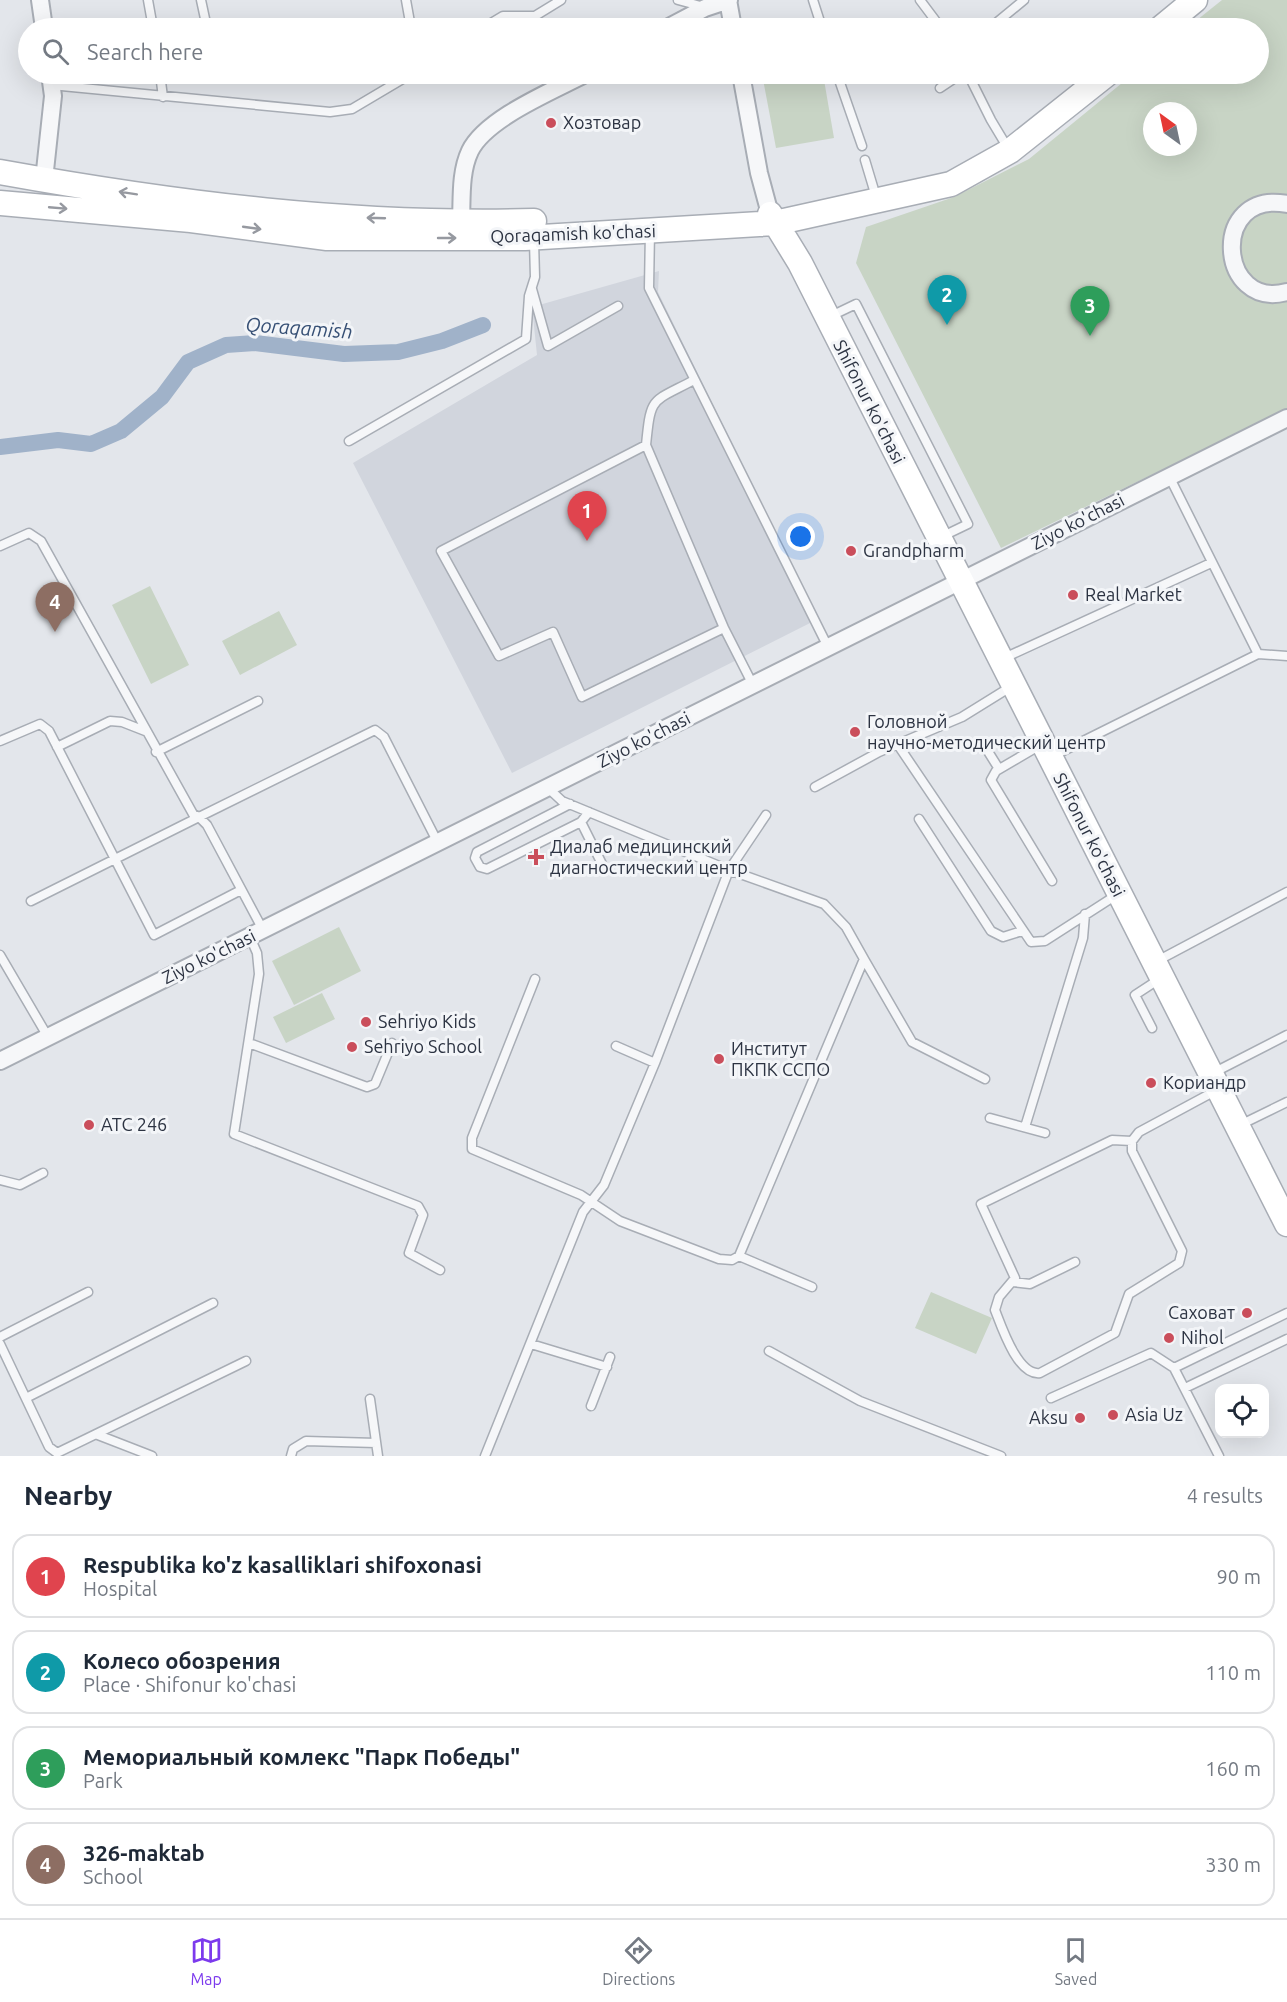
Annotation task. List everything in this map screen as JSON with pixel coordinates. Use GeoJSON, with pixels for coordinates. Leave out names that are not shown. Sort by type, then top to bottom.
{"type":"FeatureCollection","features":[{"type":"Feature","properties":{"kind":"main road"},"geometry":{"type":"LineString","coordinates":[[1159,18],[1181,0]]}},
{"type":"Feature","properties":{"kind":"main road"},"geometry":{"type":"LineString","coordinates":[[1173,18],[1195,0]]}},
{"type":"Feature","properties":{"kind":"main road","name":"Qoraqamish ko'chasi"},"geometry":{"type":"LineString","coordinates":[[1008,147],[1082,84]]}},
{"type":"Feature","properties":{"kind":"main road","name":"Qoraqamish ko'chasi"},"geometry":{"type":"LineString","coordinates":[[0,172],[186,202],[302,216],[466,220],[529,229],[650,231],[773,219],[951,184],[1008,147],[1093,84]]}},
{"type":"Feature","properties":{"kind":"main road","name":"Qoraqamish ko'chasi"},"geometry":{"type":"LineString","coordinates":[[0,203],[191,220],[327,238],[773,219]]}},
{"type":"Feature","properties":{"kind":"main road"},"geometry":{"type":"LineString","coordinates":[[795,254],[813,212]]}},
{"type":"Feature","properties":{"kind":"main road","name":"Shifonur ko'chasi"},"geometry":{"type":"LineString","coordinates":[[773,219],[795,254],[1012,686],[1286,1218]]}},
{"type":"Feature","properties":{"kind":"street"},"geometry":{"type":"LineString","coordinates":[[40,0],[43,18]]}},
{"type":"Feature","properties":{"kind":"street"},"geometry":{"type":"LineString","coordinates":[[686,18],[728,0],[732,18]]}},
{"type":"Feature","properties":{"kind":"street"},"geometry":{"type":"LineString","coordinates":[[44,180],[48,162],[51,84]]}},
{"type":"Feature","properties":{"kind":"street"},"geometry":{"type":"LineString","coordinates":[[466,220],[464,170],[470,150],[485,131],[567,84]]}},
{"type":"Feature","properties":{"kind":"street"},"geometry":{"type":"LineString","coordinates":[[743,84],[759,173],[773,219]]}},
{"type":"Feature","properties":{"kind":"street"},"geometry":{"type":"LineString","coordinates":[[1287,204],[1262,204],[1249,211],[1235,229],[1230,250],[1233,265],[1241,277],[1253,287],[1267,293],[1287,292]]}},
{"type":"Feature","properties":{"kind":"street","name":"Ziyo ko'chasi"},"geometry":{"type":"LineString","coordinates":[[0,1061],[1169,477],[1267,423],[1287,418]]}},
{"type":"Feature","properties":{"kind":"lane"},"geometry":{"type":"LineString","coordinates":[[148,0],[151,18]]}},
{"type":"Feature","properties":{"kind":"lane"},"geometry":{"type":"LineString","coordinates":[[201,0],[205,18]]}},
{"type":"Feature","properties":{"kind":"lane"},"geometry":{"type":"LineString","coordinates":[[406,0],[409,18]]}},
{"type":"Feature","properties":{"kind":"lane"},"geometry":{"type":"LineString","coordinates":[[500,18],[503,16],[535,16],[561,0]]}},
{"type":"Feature","properties":{"kind":"lane"},"geometry":{"type":"LineString","coordinates":[[678,0],[705,8]]}},
{"type":"Feature","properties":{"kind":"lane"},"geometry":{"type":"LineString","coordinates":[[813,0],[819,18]]}},
{"type":"Feature","properties":{"kind":"lane"},"geometry":{"type":"LineString","coordinates":[[920,0],[934,18]]}},
{"type":"Feature","properties":{"kind":"lane"},"geometry":{"type":"LineString","coordinates":[[1002,18],[1024,0]]}},
{"type":"Feature","properties":{"kind":"lane"},"geometry":{"type":"LineString","coordinates":[[82,84],[163,97],[330,112],[351,110],[394,84]]}},
{"type":"Feature","properties":{"kind":"lane"},"geometry":{"type":"LineString","coordinates":[[161,84],[163,97]]}},
{"type":"Feature","properties":{"kind":"lane"},"geometry":{"type":"LineString","coordinates":[[840,84],[862,146]]}},
{"type":"Feature","properties":{"kind":"lane"},"geometry":{"type":"LineString","coordinates":[[940,88],[946,84]]}},
{"type":"Feature","properties":{"kind":"lane"},"geometry":{"type":"LineString","coordinates":[[973,84],[1008,147]]}},
{"type":"Feature","properties":{"kind":"lane"},"geometry":{"type":"LineString","coordinates":[[866,160],[877,199]]}},
{"type":"Feature","properties":{"kind":"lane"},"geometry":{"type":"LineString","coordinates":[[349,441],[525,339],[535,278],[529,229]]}},
{"type":"Feature","properties":{"kind":"lane"},"geometry":{"type":"LineString","coordinates":[[650,231],[649,288],[828,647]]}},
{"type":"Feature","properties":{"kind":"lane"},"geometry":{"type":"LineString","coordinates":[[532,289],[548,346],[618,306]]}},
{"type":"Feature","properties":{"kind":"lane"},"geometry":{"type":"LineString","coordinates":[[827,318],[855,304],[968,524],[938,539]]}},
{"type":"Feature","properties":{"kind":"lane"},"geometry":{"type":"LineString","coordinates":[[694,380],[655,401],[650,409],[646,445],[724,628],[753,685]]}},
{"type":"Feature","properties":{"kind":"lane"},"geometry":{"type":"LineString","coordinates":[[646,445],[441,551],[499,656],[553,632],[582,697],[724,628]]}},
{"type":"Feature","properties":{"kind":"lane"},"geometry":{"type":"LineString","coordinates":[[1169,477],[1258,654]]}},
{"type":"Feature","properties":{"kind":"lane"},"geometry":{"type":"LineString","coordinates":[[0,546],[29,533],[41,541],[156,752],[189,809],[207,825],[241,890],[256,934],[259,974],[234,1134],[418,1206],[423,1215],[409,1253],[440,1270]]}},
{"type":"Feature","properties":{"kind":"lane"},"geometry":{"type":"LineString","coordinates":[[999,660],[1211,563]]}},
{"type":"Feature","properties":{"kind":"lane"},"geometry":{"type":"LineString","coordinates":[[1052,881],[992,783],[993,774],[999,769],[1046,751],[1258,654],[1287,656]]}},
{"type":"Feature","properties":{"kind":"lane"},"geometry":{"type":"LineString","coordinates":[[815,787],[879,752],[962,717],[1012,686]]}},
{"type":"Feature","properties":{"kind":"lane"},"geometry":{"type":"LineString","coordinates":[[156,752],[258,701]]}},
{"type":"Feature","properties":{"kind":"lane"},"geometry":{"type":"LineString","coordinates":[[57,747],[110,721],[122,722],[145,731]]}},
{"type":"Feature","properties":{"kind":"lane"},"geometry":{"type":"LineString","coordinates":[[0,741],[40,724],[49,731],[154,935],[241,890]]}},
{"type":"Feature","properties":{"kind":"lane"},"geometry":{"type":"LineString","coordinates":[[32,901],[375,730],[384,737],[438,843]]}},
{"type":"Feature","properties":{"kind":"lane"},"geometry":{"type":"LineString","coordinates":[[898,745],[1031,942],[1037,944],[1119,894]]}},
{"type":"Feature","properties":{"kind":"lane"},"geometry":{"type":"LineString","coordinates":[[984,746],[999,769]]}},
{"type":"Feature","properties":{"kind":"lane"},"geometry":{"type":"LineString","coordinates":[[548,788],[570,804],[589,812],[729,870],[824,904],[846,927],[912,1042],[985,1079]]}},
{"type":"Feature","properties":{"kind":"lane"},"geometry":{"type":"LineString","coordinates":[[570,804],[477,852],[475,858],[480,867],[487,869],[581,822],[589,812]]}},
{"type":"Feature","properties":{"kind":"lane"},"geometry":{"type":"LineString","coordinates":[[485,1456],[583,1212],[604,1185],[655,1063],[729,870],[766,815]]}},
{"type":"Feature","properties":{"kind":"lane"},"geometry":{"type":"LineString","coordinates":[[919,819],[991,931],[1003,937],[1022,931]]}},
{"type":"Feature","properties":{"kind":"lane"},"geometry":{"type":"LineString","coordinates":[[581,822],[603,866]]}},
{"type":"Feature","properties":{"kind":"lane"},"geometry":{"type":"LineString","coordinates":[[1152,1029],[1135,995],[1158,970],[1287,892]]}},
{"type":"Feature","properties":{"kind":"lane"},"geometry":{"type":"LineString","coordinates":[[1025,1127],[1083,938],[1085,914]]}},
{"type":"Feature","properties":{"kind":"lane"},"geometry":{"type":"LineString","coordinates":[[0,955],[48,1037]]}},
{"type":"Feature","properties":{"kind":"lane"},"geometry":{"type":"LineString","coordinates":[[535,980],[472,1138],[472,1149],[591,1201],[620,1221],[719,1259],[732,1260],[739,1256],[864,958]]}},
{"type":"Feature","properties":{"kind":"lane"},"geometry":{"type":"LineString","coordinates":[[1131,1141],[1112,1140],[981,1204],[981,1210],[1014,1274],[1013,1282],[999,1297],[995,1310],[1021,1366],[1034,1374],[1040,1373],[1115,1333],[1129,1294],[1179,1263],[1182,1251],[1132,1151],[1131,1141],[1138,1132],[1287,1035]]}},
{"type":"Feature","properties":{"kind":"lane"},"geometry":{"type":"LineString","coordinates":[[249,1043],[367,1088],[375,1084],[392,1043]]}},
{"type":"Feature","properties":{"kind":"lane"},"geometry":{"type":"LineString","coordinates":[[616,1046],[655,1063]]}},
{"type":"Feature","properties":{"kind":"lane"},"geometry":{"type":"LineString","coordinates":[[1237,1126],[1287,1102]]}},
{"type":"Feature","properties":{"kind":"lane"},"geometry":{"type":"LineString","coordinates":[[990,1118],[1045,1133]]}},
{"type":"Feature","properties":{"kind":"lane"},"geometry":{"type":"LineString","coordinates":[[0,1180],[20,1185],[43,1173]]}},
{"type":"Feature","properties":{"kind":"lane"},"geometry":{"type":"LineString","coordinates":[[739,1256],[812,1287]]}},
{"type":"Feature","properties":{"kind":"lane"},"geometry":{"type":"LineString","coordinates":[[1013,1282],[1029,1284],[1075,1262]]}},
{"type":"Feature","properties":{"kind":"lane"},"geometry":{"type":"LineString","coordinates":[[0,1337],[88,1292]]}},
{"type":"Feature","properties":{"kind":"lane"},"geometry":{"type":"LineString","coordinates":[[26,1398],[213,1304]]}},
{"type":"Feature","properties":{"kind":"lane"},"geometry":{"type":"LineString","coordinates":[[1174,1368],[1287,1313]]}},
{"type":"Feature","properties":{"kind":"lane"},"geometry":{"type":"LineString","coordinates":[[1185,1389],[1287,1339]]}},
{"type":"Feature","properties":{"kind":"lane"},"geometry":{"type":"LineString","coordinates":[[0,1344],[52,1451],[61,1452],[246,1361]]}},
{"type":"Feature","properties":{"kind":"lane"},"geometry":{"type":"LineString","coordinates":[[531,1344],[607,1367]]}},
{"type":"Feature","properties":{"kind":"lane"},"geometry":{"type":"LineString","coordinates":[[769,1351],[860,1401],[990,1454],[1001,1456]]}},
{"type":"Feature","properties":{"kind":"lane"},"geometry":{"type":"LineString","coordinates":[[1051,1398],[1147,1353],[1161,1358],[1174,1368],[1219,1456]]}},
{"type":"Feature","properties":{"kind":"lane"},"geometry":{"type":"LineString","coordinates":[[591,1406],[610,1357]]}},
{"type":"Feature","properties":{"kind":"lane"},"geometry":{"type":"LineString","coordinates":[[370,1399],[378,1456]]}},
{"type":"Feature","properties":{"kind":"lane"},"geometry":{"type":"LineString","coordinates":[[98,1435],[152,1456]]}},
{"type":"Feature","properties":{"kind":"lane"},"geometry":{"type":"LineString","coordinates":[[291,1456],[293,1449],[306,1441],[376,1443]]}},
{"type":"Feature","properties":{"kind":"shaded area"},"geometry":{"type":"Polygon","coordinates":[[[659,271],[658,292],[818,619],[512,773],[353,463],[537,355],[532,307],[659,271]]]}},
{"type":"Feature","properties":{"kind":"green space"},"geometry":{"type":"Polygon","coordinates":[[[1222,0],[1287,0],[1287,409],[1001,548],[856,263],[866,227],[954,197],[1029,159],[1121,84],[1269,84],[1269,18],[1200,18],[1222,0]]]}},
{"type":"Feature","properties":{"kind":"green space"},"geometry":{"type":"Polygon","coordinates":[[[764,84],[825,84],[834,138],[776,148],[764,84]]]}},
{"type":"Feature","properties":{"kind":"green space"},"geometry":{"type":"Polygon","coordinates":[[[150,586],[189,665],[151,684],[112,605],[150,586]]]}},
{"type":"Feature","properties":{"kind":"green space"},"geometry":{"type":"Polygon","coordinates":[[[279,611],[297,645],[240,675],[222,641],[279,611]]]}},
{"type":"Feature","properties":{"kind":"green space"},"geometry":{"type":"Polygon","coordinates":[[[339,927],[361,971],[294,1005],[272,961],[339,927]]]}},
{"type":"Feature","properties":{"kind":"green space"},"geometry":{"type":"Polygon","coordinates":[[[322,993],[335,1019],[286,1043],[273,1017],[322,993]]]}},
{"type":"Feature","properties":{"kind":"green space"},"geometry":{"type":"Polygon","coordinates":[[[931,1292],[992,1318],[976,1354],[915,1328],[931,1292]]]}},
{"type":"Feature","properties":{"kind":"waterway","name":"Qoraqamish"},"geometry":{"type":"LineString","coordinates":[[0,447],[58,440],[91,444],[121,431],[162,397],[188,362],[226,345],[255,343],[344,354],[398,352],[442,341],[483,325]]}},
{"type":"Feature","properties":{"kind":"place","name":"Хозтовар"},"geometry":{"type":"Point","coordinates":[551,123]}},
{"type":"Feature","properties":{"kind":"place","name":"Колесо обозрения"},"geometry":{"type":"Point","coordinates":[947,325]}},
{"type":"Feature","properties":{"kind":"place","name":"Мемориальный комлекс \"Парк Победы\""},"geometry":{"type":"Point","coordinates":[1090,336]}},
{"type":"Feature","properties":{"kind":"place","name":"Respublika ko'z kasalliklari shifoxonasi"},"geometry":{"type":"Point","coordinates":[587,541]}},
{"type":"Feature","properties":{"kind":"place","name":"Grandpharm"},"geometry":{"type":"Point","coordinates":[851,551]}},
{"type":"Feature","properties":{"kind":"place","name":"Real Market"},"geometry":{"type":"Point","coordinates":[1073,595]}},
{"type":"Feature","properties":{"kind":"place","name":"326-maktab"},"geometry":{"type":"Point","coordinates":[55,632]}},
{"type":"Feature","properties":{"kind":"place","name":"Головной научно-методический центр"},"geometry":{"type":"Point","coordinates":[855,732]}},
{"type":"Feature","properties":{"kind":"place","name":"Диалаб медицинский диагностический центр"},"geometry":{"type":"Point","coordinates":[536,857]}},
{"type":"Feature","properties":{"kind":"place","name":"Sehriyo Kids"},"geometry":{"type":"Point","coordinates":[366,1022]}},
{"type":"Feature","properties":{"kind":"place","name":"Sehriyo School"},"geometry":{"type":"Point","coordinates":[352,1047]}},
{"type":"Feature","properties":{"kind":"place","name":"Институт ПКПК ССПО"},"geometry":{"type":"Point","coordinates":[719,1059]}},
{"type":"Feature","properties":{"kind":"place","name":"Кориандр"},"geometry":{"type":"Point","coordinates":[1151,1083]}},
{"type":"Feature","properties":{"kind":"place","name":"АТС 246"},"geometry":{"type":"Point","coordinates":[89,1125]}},
{"type":"Feature","properties":{"kind":"place","name":"Саховат"},"geometry":{"type":"Point","coordinates":[1247,1313]}},
{"type":"Feature","properties":{"kind":"place","name":"Nihol"},"geometry":{"type":"Point","coordinates":[1169,1338]}},
{"type":"Feature","properties":{"kind":"place","name":"Asia Uz"},"geometry":{"type":"Point","coordinates":[1113,1415]}},
{"type":"Feature","properties":{"kind":"place","name":"Aksu"},"geometry":{"type":"Point","coordinates":[1080,1418]}}]}
